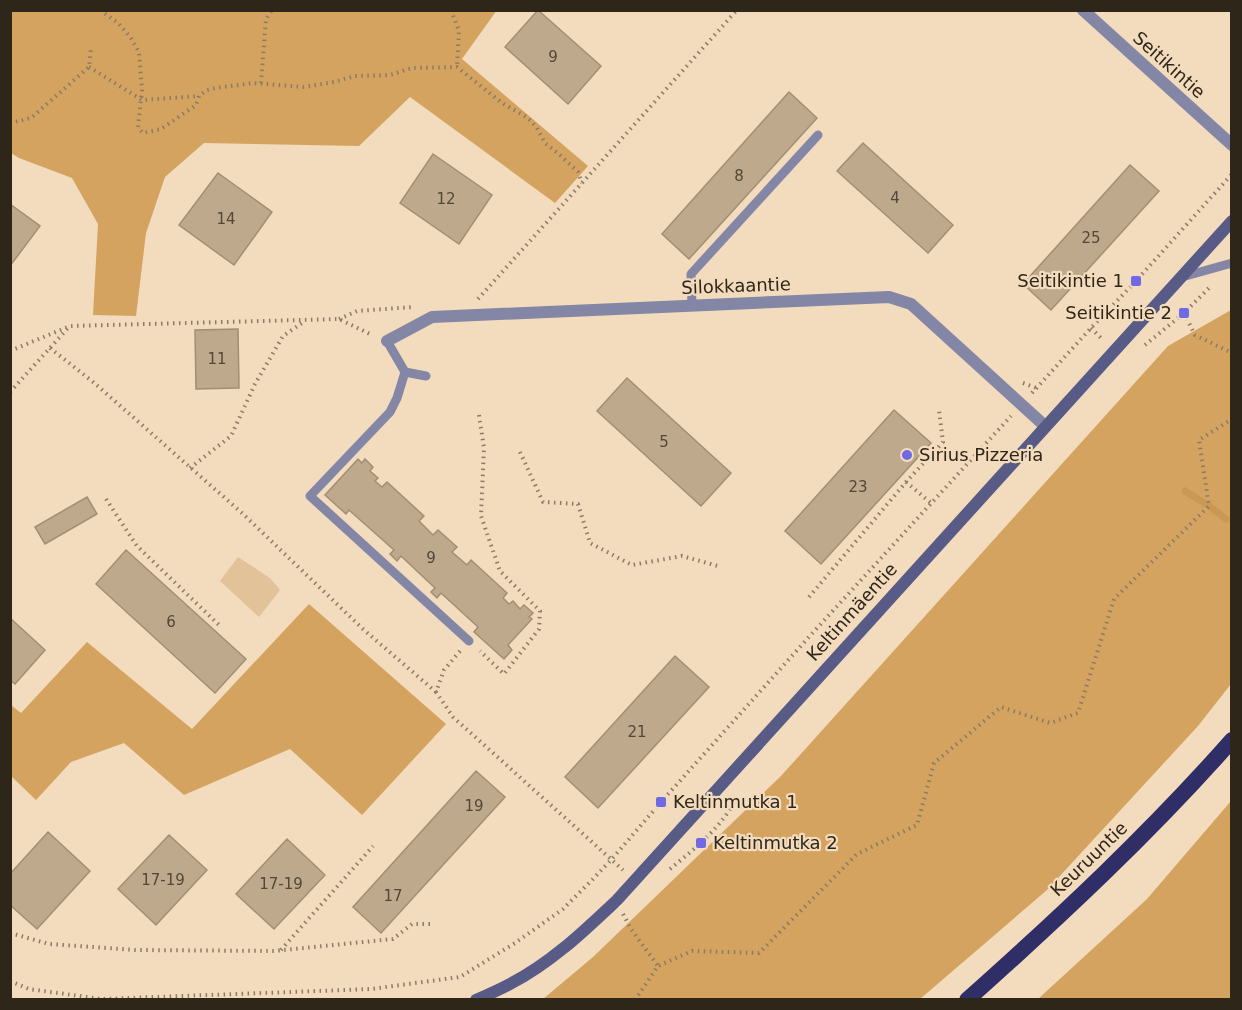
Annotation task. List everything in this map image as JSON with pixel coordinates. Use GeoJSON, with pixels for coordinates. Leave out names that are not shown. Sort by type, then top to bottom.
{"type":"FeatureCollection","features":[{"type":"Feature","properties":{"kind":"highway","name":"Keuruuntie"},"geometry":{"type":"LineString","coordinates":[[967,999],[1116,861],[1201,775],[1232,740]]}},
{"type":"Feature","properties":{"kind":"main road","name":"Keltinmäentie"},"geometry":{"type":"LineString","coordinates":[[476,999],[509,985],[537,969],[586,930],[617,900],[1232,221]]}},
{"type":"Feature","properties":{"kind":"street","name":"Seitikintie"},"geometry":{"type":"LineString","coordinates":[[1083,10],[1232,145]]}},
{"type":"Feature","properties":{"kind":"street","name":"Silokkaantie"},"geometry":{"type":"LineString","coordinates":[[387,341],[432,317],[889,297],[910,304],[1045,426]]}},
{"type":"Feature","properties":{"kind":"lane"},"geometry":{"type":"LineString","coordinates":[[692,306],[691,274],[818,135]]}},
{"type":"Feature","properties":{"kind":"lane"},"geometry":{"type":"LineString","coordinates":[[1180,278],[1232,263]]}},
{"type":"Feature","properties":{"kind":"lane"},"geometry":{"type":"LineString","coordinates":[[387,341],[405,372],[397,398],[390,412],[310,496],[469,641]]}},
{"type":"Feature","properties":{"kind":"lane"},"geometry":{"type":"LineString","coordinates":[[405,372],[426,376]]}},
{"type":"Feature","properties":{"kind":"path"},"geometry":{"type":"LineString","coordinates":[[100,10],[109,12],[131,38],[139,52],[142,100],[138,127],[143,133],[161,129],[195,105],[199,96],[207,90],[216,88],[246,83],[304,87],[355,76],[390,75],[412,68],[457,67],[502,103],[528,118],[537,128],[545,143],[578,172],[582,183]]}},
{"type":"Feature","properties":{"kind":"path"},"geometry":{"type":"LineString","coordinates":[[261,83],[266,19],[272,10]]}},
{"type":"Feature","properties":{"kind":"path"},"geometry":{"type":"LineString","coordinates":[[452,10],[459,31],[457,67]]}},
{"type":"Feature","properties":{"kind":"path"},"geometry":{"type":"LineString","coordinates":[[463,315],[737,10]]}},
{"type":"Feature","properties":{"kind":"path"},"geometry":{"type":"LineString","coordinates":[[10,123],[31,118],[89,67],[91,48]]}},
{"type":"Feature","properties":{"kind":"path"},"geometry":{"type":"LineString","coordinates":[[89,67],[142,100],[199,96]]}},
{"type":"Feature","properties":{"kind":"path"},"geometry":{"type":"LineString","coordinates":[[10,981],[29,988],[101,999],[371,989],[460,976],[515,944],[563,909],[611,860],[808,638],[1232,174]]}},
{"type":"Feature","properties":{"kind":"path"},"geometry":{"type":"LineString","coordinates":[[1184,313],[1195,334],[1232,352]]}},
{"type":"Feature","properties":{"kind":"path"},"geometry":{"type":"LineString","coordinates":[[10,351],[70,326],[339,319],[387,341]]}},
{"type":"Feature","properties":{"kind":"path"},"geometry":{"type":"LineString","coordinates":[[190,468],[231,436],[255,384],[283,336],[307,320]]}},
{"type":"Feature","properties":{"kind":"path"},"geometry":{"type":"LineString","coordinates":[[10,392],[70,326]]}},
{"type":"Feature","properties":{"kind":"path"},"geometry":{"type":"LineString","coordinates":[[50,348],[92,381],[242,513],[364,630],[436,692],[453,717],[611,860]]}},
{"type":"Feature","properties":{"kind":"path"},"geometry":{"type":"LineString","coordinates":[[809,597],[943,441],[939,410]]}},
{"type":"Feature","properties":{"kind":"path"},"geometry":{"type":"LineString","coordinates":[[436,692],[444,670],[469,641],[504,674],[539,629],[540,611],[500,571],[481,516],[484,448],[479,415]]}},
{"type":"Feature","properties":{"kind":"path"},"geometry":{"type":"LineString","coordinates":[[635,999],[658,966],[692,951],[759,953],[857,854],[917,825],[934,763],[1002,707],[1050,723],[1078,713],[1114,599],[1209,506],[1199,440],[1232,419]]}},
{"type":"Feature","properties":{"kind":"path"},"geometry":{"type":"LineString","coordinates":[[520,452],[543,502],[578,504],[590,543],[632,565],[682,556],[718,566]]}},
{"type":"Feature","properties":{"kind":"path"},"geometry":{"type":"LineString","coordinates":[[906,482],[932,503]]}},
{"type":"Feature","properties":{"kind":"path"},"geometry":{"type":"LineString","coordinates":[[106,498],[137,546],[219,625]]}},
{"type":"Feature","properties":{"kind":"path"},"geometry":{"type":"LineString","coordinates":[[669,870],[701,843],[723,820],[732,806]]}},
{"type":"Feature","properties":{"kind":"path"},"geometry":{"type":"LineString","coordinates":[[280,951],[373,846]]}},
{"type":"Feature","properties":{"kind":"path"},"geometry":{"type":"LineString","coordinates":[[617,900],[631,929],[658,966]]}},
{"type":"Feature","properties":{"kind":"path"},"geometry":{"type":"LineString","coordinates":[[10,933],[49,944],[136,950],[280,951],[393,939],[412,924],[433,924]]}},
{"type":"Feature","properties":{"kind":"shaded area"},"geometry":{"type":"Polygon","coordinates":[[[497,10],[462,59],[588,166],[555,203],[410,97],[359,146],[204,143],[165,177],[146,233],[136,316],[93,315],[98,224],[72,178],[11,153],[11,11],[497,10]]]}},
{"type":"Feature","properties":{"kind":"shaded area"},"geometry":{"type":"Polygon","coordinates":[[[1231,310],[1231,684],[1198,726],[1047,890],[920,999],[543,999],[593,957],[781,776],[1168,346],[1231,310]]]}},
{"type":"Feature","properties":{"kind":"shaded area"},"geometry":{"type":"Polygon","coordinates":[[[238,557],[270,578],[280,590],[259,617],[220,581],[238,557]]]}},
{"type":"Feature","properties":{"kind":"shaded area"},"geometry":{"type":"Polygon","coordinates":[[[309,604],[446,724],[362,815],[290,749],[184,795],[124,743],[71,762],[36,800],[11,776],[11,705],[21,713],[87,642],[192,729],[309,604]]]}},
{"type":"Feature","properties":{"kind":"shaded area"},"geometry":{"type":"Polygon","coordinates":[[[1231,801],[1231,999],[1038,999],[1147,899],[1231,801]]]}},
{"type":"Feature","properties":{"kind":"building"},"geometry":{"type":"Polygon","coordinates":[[[538,10],[601,66],[568,104],[505,47],[538,10]]]}},
{"type":"Feature","properties":{"kind":"building"},"geometry":{"type":"Polygon","coordinates":[[[789,92],[817,118],[689,259],[662,234],[789,92]]]}},
{"type":"Feature","properties":{"kind":"building"},"geometry":{"type":"Polygon","coordinates":[[[863,143],[953,225],[928,253],[837,171],[863,143]]]}},
{"type":"Feature","properties":{"kind":"building"},"geometry":{"type":"Polygon","coordinates":[[[433,154],[492,195],[459,244],[400,203],[433,154]]]}},
{"type":"Feature","properties":{"kind":"building"},"geometry":{"type":"Polygon","coordinates":[[[1130,165],[1159,191],[1051,310],[1023,284],[1130,165]]]}},
{"type":"Feature","properties":{"kind":"building"},"geometry":{"type":"Polygon","coordinates":[[[218,173],[272,212],[234,265],[179,225],[218,173]]]}},
{"type":"Feature","properties":{"kind":"building"},"geometry":{"type":"Polygon","coordinates":[[[10,204],[40,226],[10,266],[10,204]]]}},
{"type":"Feature","properties":{"kind":"building"},"geometry":{"type":"Polygon","coordinates":[[[238,329],[239,388],[196,389],[195,330],[238,329]]]}},
{"type":"Feature","properties":{"kind":"building"},"geometry":{"type":"Polygon","coordinates":[[[627,378],[731,473],[701,506],[597,411],[627,378]]]}},
{"type":"Feature","properties":{"kind":"building"},"geometry":{"type":"Polygon","coordinates":[[[894,410],[931,443],[821,564],[785,531],[894,410]]]}},
{"type":"Feature","properties":{"kind":"building"},"geometry":{"type":"Polygon","coordinates":[[[358,459],[362,463],[365,459],[373,467],[370,471],[378,478],[375,481],[382,487],[387,482],[424,516],[419,521],[433,535],[438,530],[457,547],[452,552],[467,565],[471,560],[507,593],[503,598],[509,604],[513,601],[520,609],[524,605],[533,613],[529,617],[532,619],[508,645],[512,650],[504,659],[474,632],[478,627],[441,593],[437,598],[431,592],[435,588],[401,556],[397,561],[390,554],[394,550],[349,510],[346,514],[325,495],[358,459]]]}},
{"type":"Feature","properties":{"kind":"building"},"geometry":{"type":"Polygon","coordinates":[[[87,497],[97,514],[45,544],[35,527],[87,497]]]}},
{"type":"Feature","properties":{"kind":"building"},"geometry":{"type":"Polygon","coordinates":[[[126,550],[246,659],[215,693],[96,584],[126,550]]]}},
{"type":"Feature","properties":{"kind":"building"},"geometry":{"type":"Polygon","coordinates":[[[10,618],[45,650],[15,684],[10,680],[10,618]]]}},
{"type":"Feature","properties":{"kind":"building"},"geometry":{"type":"Polygon","coordinates":[[[675,656],[709,687],[598,808],[565,777],[675,656]]]}},
{"type":"Feature","properties":{"kind":"building"},"geometry":{"type":"Polygon","coordinates":[[[476,771],[505,797],[381,933],[353,907],[476,771]]]}},
{"type":"Feature","properties":{"kind":"building"},"geometry":{"type":"Polygon","coordinates":[[[48,832],[90,871],[37,929],[10,905],[10,874],[48,832]]]}},
{"type":"Feature","properties":{"kind":"building"},"geometry":{"type":"Polygon","coordinates":[[[169,835],[207,870],[156,925],[118,889],[169,835]]]}},
{"type":"Feature","properties":{"kind":"building"},"geometry":{"type":"Polygon","coordinates":[[[287,839],[325,875],[274,929],[236,894],[287,839]]]}},
{"type":"Feature","properties":{"kind":"waterway"},"geometry":{"type":"LineString","coordinates":[[1185,491],[1226,519]]}},
{"type":"Feature","properties":{"kind":"place","name":"Seitikintie 1"},"geometry":{"type":"Point","coordinates":[1136,281]}},
{"type":"Feature","properties":{"kind":"place","name":"Seitikintie 2"},"geometry":{"type":"Point","coordinates":[1184,313]}},
{"type":"Feature","properties":{"kind":"place","name":"Sirius Pizzeria"},"geometry":{"type":"Point","coordinates":[907,455]}},
{"type":"Feature","properties":{"kind":"place","name":"Keltinmutka 1"},"geometry":{"type":"Point","coordinates":[661,802]}},
{"type":"Feature","properties":{"kind":"place","name":"Keltinmutka 2"},"geometry":{"type":"Point","coordinates":[701,843]}}]}
